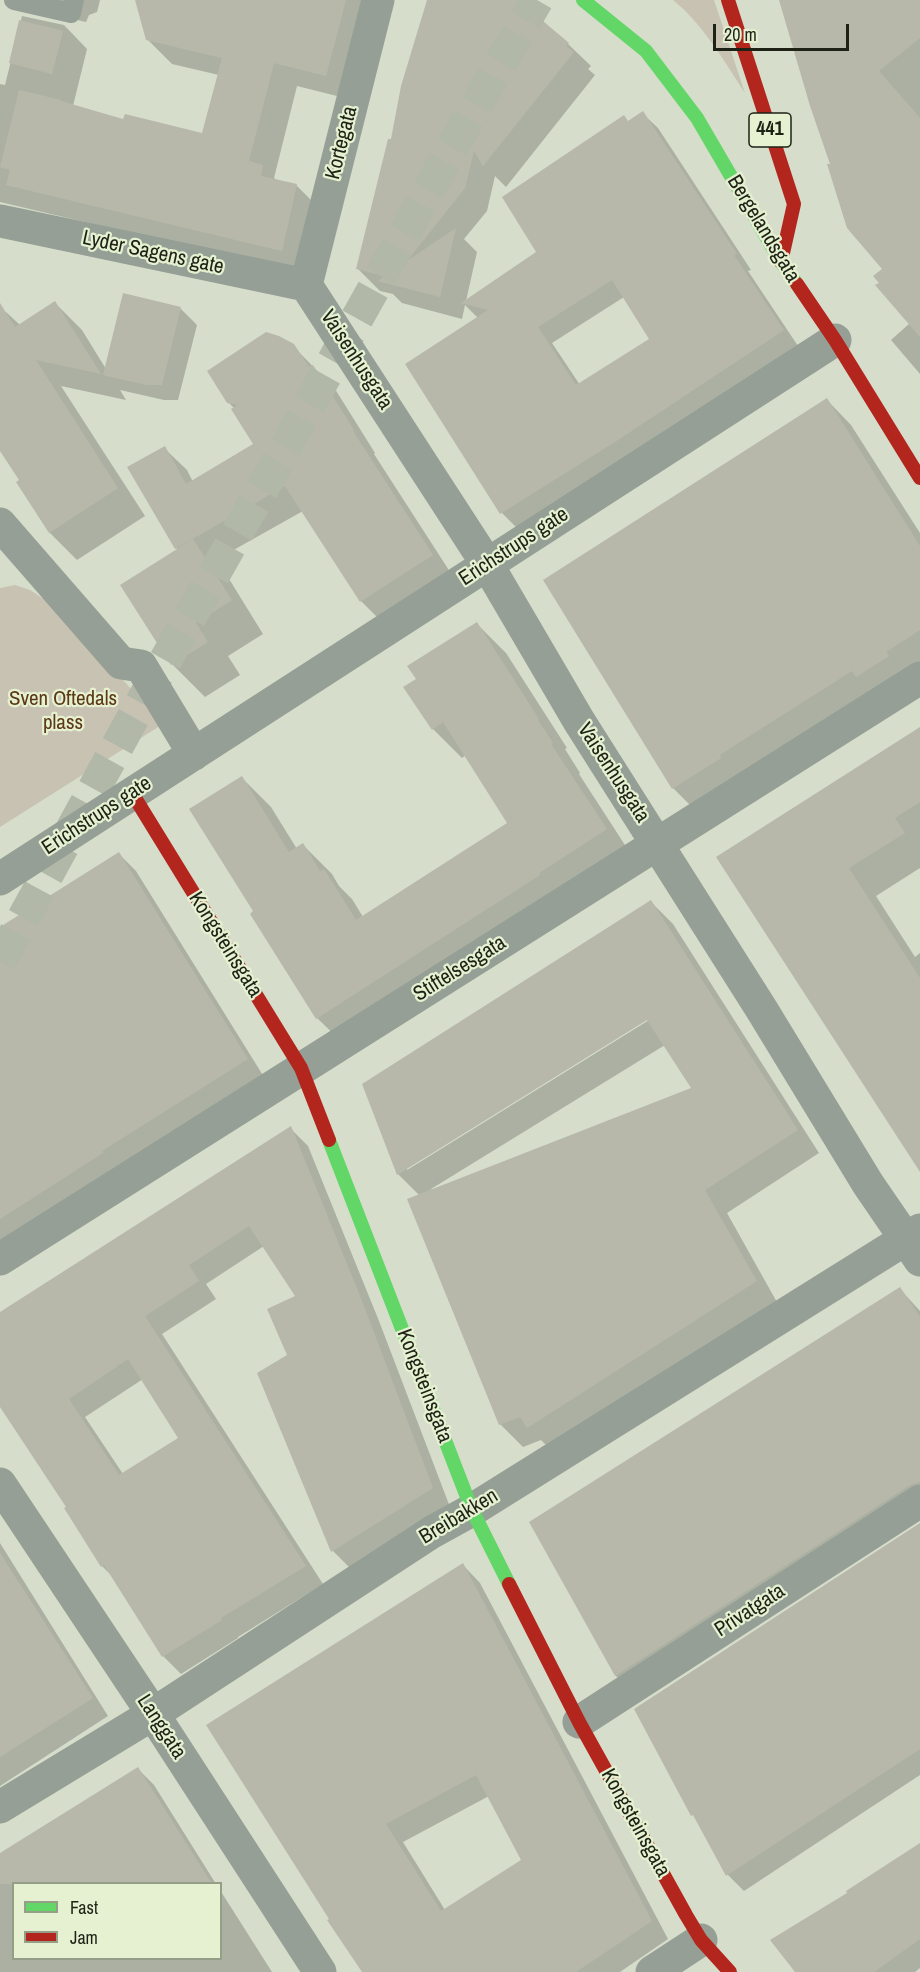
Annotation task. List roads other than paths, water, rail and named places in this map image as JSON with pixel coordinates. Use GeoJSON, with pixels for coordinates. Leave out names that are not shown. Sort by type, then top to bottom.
{"type":"FeatureCollection","features":[{"type":"Feature","properties":{"kind":"street","name":"Kortegata"},"geometry":{"type":"LineString","coordinates":[[306,285],[378,0]]}},
{"type":"Feature","properties":{"kind":"street","name":"Bergelandsgata"},"geometry":{"type":"LineString","coordinates":[[584,0],[646,51],[696,118],[781,262],[835,340],[920,478]]}},
{"type":"Feature","properties":{"kind":"street","name":"441"},"geometry":{"type":"LineString","coordinates":[[728,0],[794,204],[781,262]]}},
{"type":"Feature","properties":{"kind":"street","name":"Lyder Sagens gate"},"geometry":{"type":"LineString","coordinates":[[0,221],[306,285]]}},
{"type":"Feature","properties":{"kind":"street","name":"Vaisenhusgata"},"geometry":{"type":"LineString","coordinates":[[306,285],[487,564],[579,721],[658,844],[868,1184],[915,1243]]}},
{"type":"Feature","properties":{"kind":"street","name":"Erichstrups gate"},"geometry":{"type":"LineString","coordinates":[[0,879],[835,340]]}},
{"type":"Feature","properties":{"kind":"street"},"geometry":{"type":"LineString","coordinates":[[0,524],[122,663],[141,666],[194,754]]}},
{"type":"Feature","properties":{"kind":"street","name":"Stiftelsesgata"},"geometry":{"type":"LineString","coordinates":[[0,1259],[920,678]]}},
{"type":"Feature","properties":{"kind":"street","name":"Kongsteinsgata"},"geometry":{"type":"LineString","coordinates":[[132,794],[301,1068],[472,1510],[579,1722],[701,1940],[730,1972]]}},
{"type":"Feature","properties":{"kind":"street","name":"Breibakken"},"geometry":{"type":"LineString","coordinates":[[0,1807],[153,1714],[432,1532],[915,1243]]}},
{"type":"Feature","properties":{"kind":"street","name":"Langgata"},"geometry":{"type":"LineString","coordinates":[[0,1484],[153,1714],[320,1972]]}},
{"type":"Feature","properties":{"kind":"street","name":"Privatgata"},"geometry":{"type":"LineString","coordinates":[[579,1722],[920,1501]]}},
{"type":"Feature","properties":{"kind":"street"},"geometry":{"type":"LineString","coordinates":[[652,1972],[701,1940]]}},
{"type":"Feature","properties":{"kind":"lane"},"geometry":{"type":"LineString","coordinates":[[14,0],[70,13],[74,0]]}},
{"type":"Feature","properties":{"kind":"tunnel"},"geometry":{"type":"LineString","coordinates":[[0,961],[130,723],[537,0]]}},
{"type":"Feature","properties":{"kind":"park label","name":"Sven Oftedals plass"},"geometry":{"type":"Point","coordinates":[63,711]}}]}
